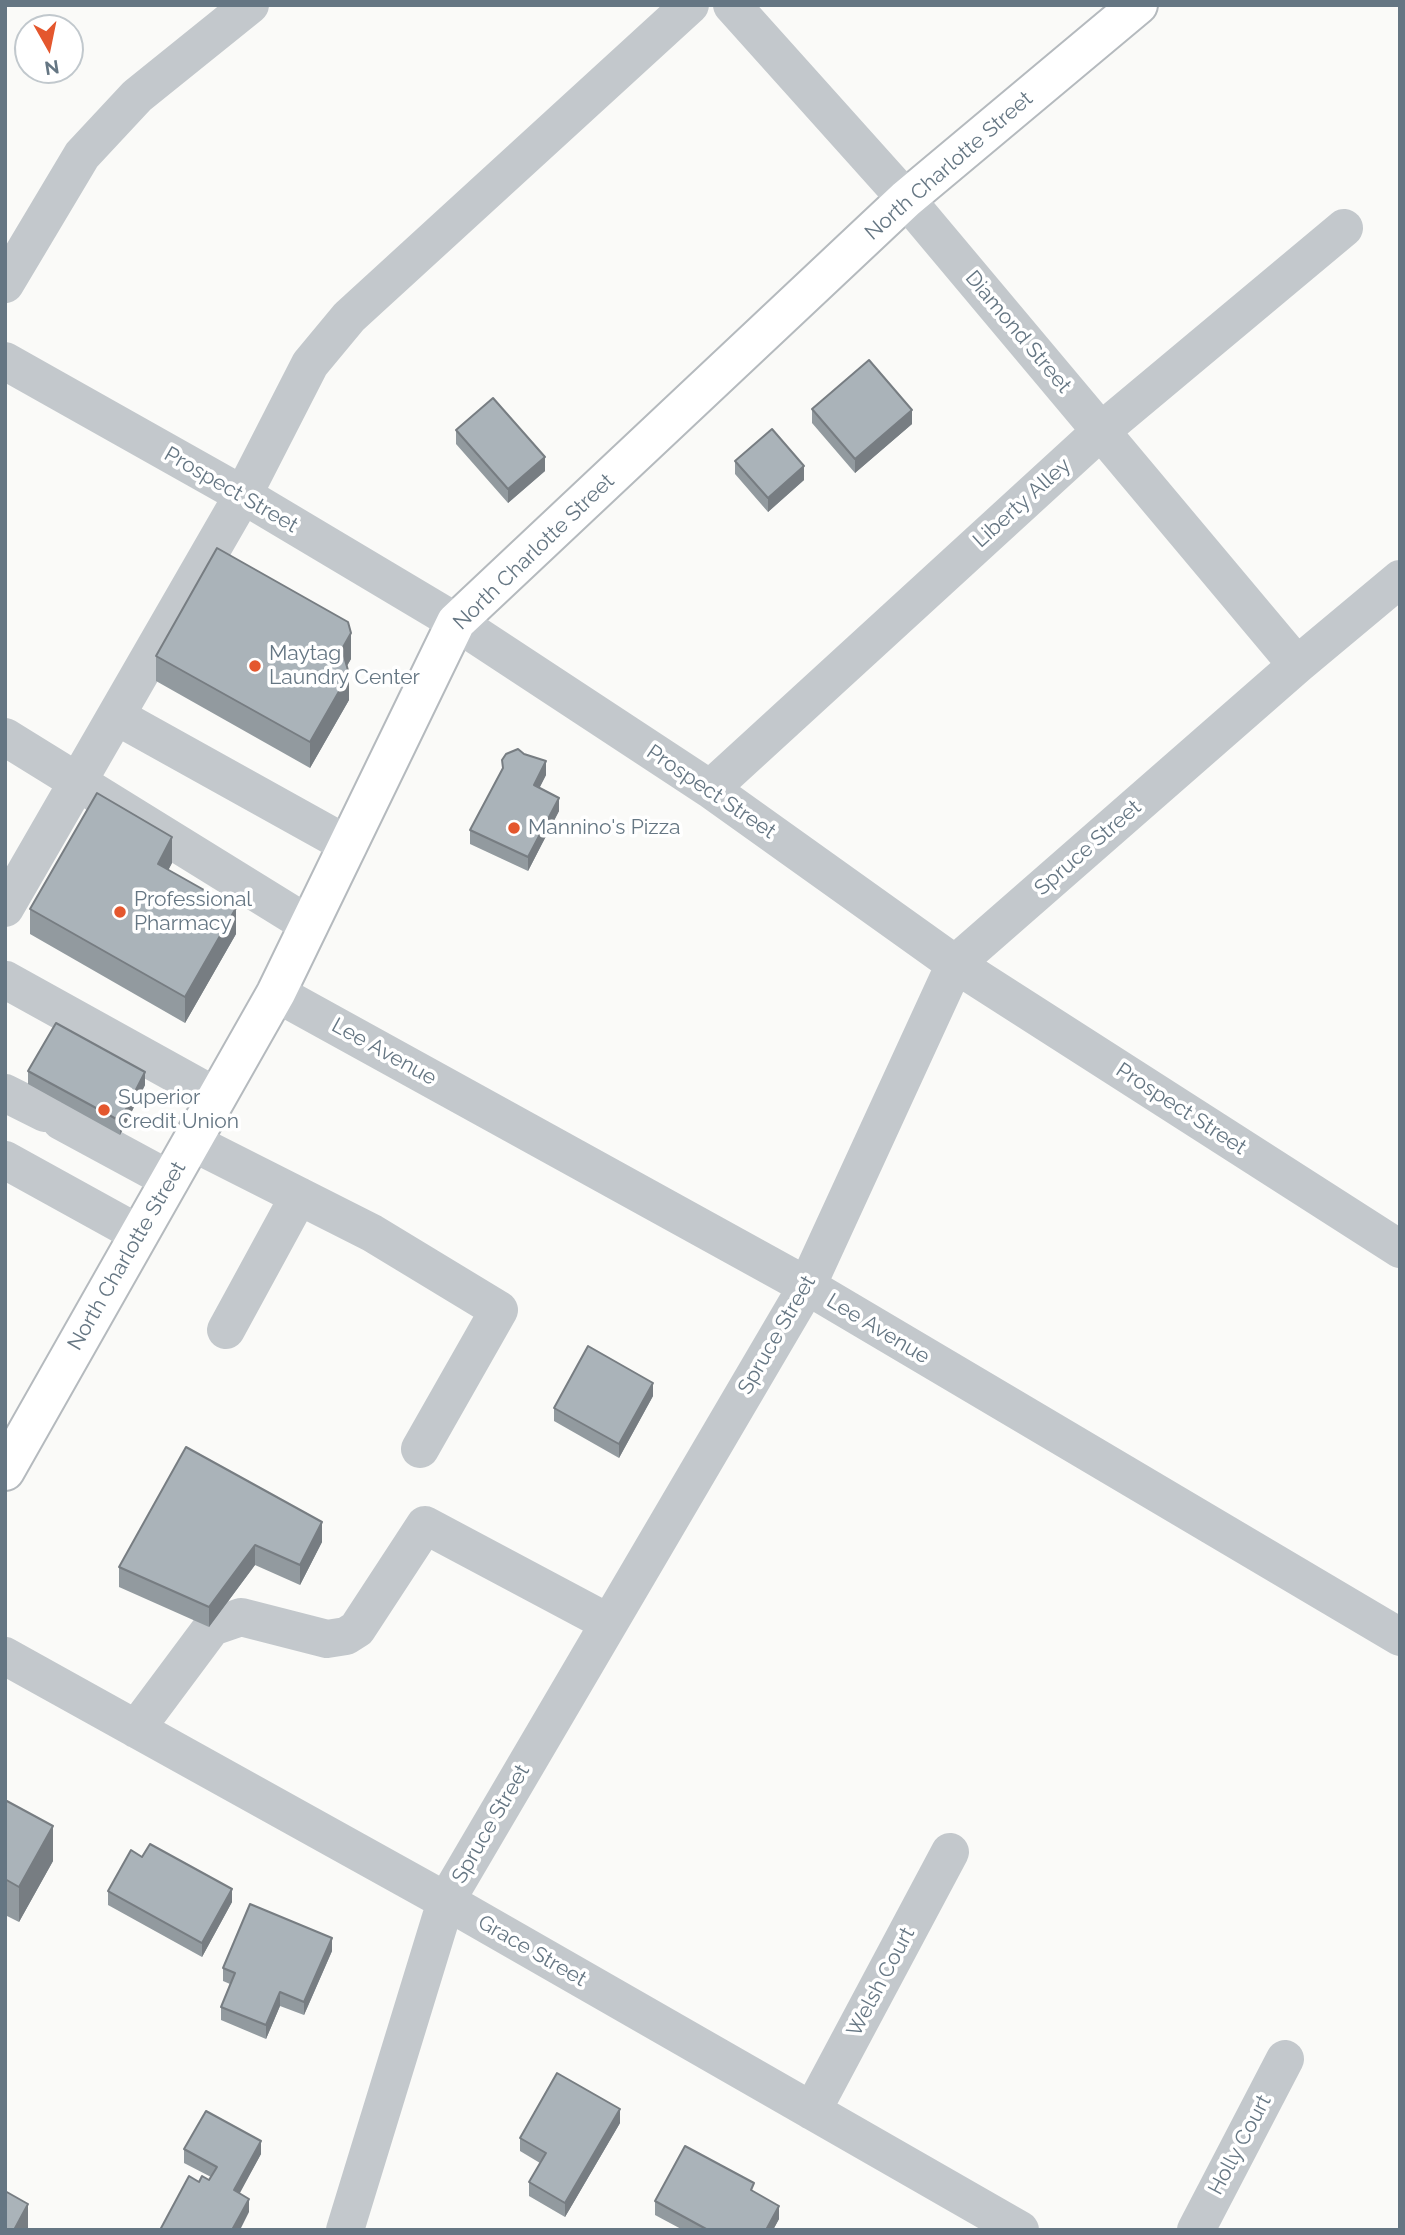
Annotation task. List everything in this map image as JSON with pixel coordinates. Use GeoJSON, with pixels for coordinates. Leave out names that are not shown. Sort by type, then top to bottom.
{"type":"FeatureCollection","features":[{"type":"Feature","properties":{"kind":"main road","name":"North Charlotte Street"},"geometry":{"type":"LineString","coordinates":[[5,1471],[276,992],[456,622],[906,199],[1138,5]]}},
{"type":"Feature","properties":{"kind":"street"},"geometry":{"type":"LineString","coordinates":[[5,284],[82,155],[137,96],[250,5]]}},
{"type":"Feature","properties":{"kind":"street"},"geometry":{"type":"LineString","coordinates":[[5,908],[19,853],[78,781],[243,495],[310,364],[349,317],[690,5]]}},
{"type":"Feature","properties":{"kind":"street","name":"Diamond Street"},"geometry":{"type":"LineString","coordinates":[[732,5],[906,199],[1297,665]]}},
{"type":"Feature","properties":{"kind":"street","name":"Liberty Alley"},"geometry":{"type":"LineString","coordinates":[[710,789],[1101,431],[1345,228]]}},
{"type":"Feature","properties":{"kind":"street","name":"Prospect Street"},"geometry":{"type":"LineString","coordinates":[[5,361],[243,495],[456,622],[710,789],[955,964],[1400,1249]]}},
{"type":"Feature","properties":{"kind":"street","name":"Spruce Street"},"geometry":{"type":"LineString","coordinates":[[345,2230],[446,1901],[807,1286],[955,964],[1297,665],[1400,579]]}},
{"type":"Feature","properties":{"kind":"street"},"geometry":{"type":"LineString","coordinates":[[116,716],[348,845]]}},
{"type":"Feature","properties":{"kind":"street"},"geometry":{"type":"LineString","coordinates":[[5,737],[309,925]]}},
{"type":"Feature","properties":{"kind":"street"},"geometry":{"type":"LineString","coordinates":[[5,982],[6,980],[217,1097]]}},
{"type":"Feature","properties":{"kind":"street","name":"Lee Avenue"},"geometry":{"type":"LineString","coordinates":[[276,992],[807,1286],[1400,1637]]}},
{"type":"Feature","properties":{"kind":"street"},"geometry":{"type":"LineString","coordinates":[[5,1093],[170,1180]]}},
{"type":"Feature","properties":{"kind":"street"},"geometry":{"type":"LineString","coordinates":[[192,1142],[372,1233],[499,1310],[420,1450]]}},
{"type":"Feature","properties":{"kind":"street"},"geometry":{"type":"LineString","coordinates":[[5,1160],[139,1234]]}},
{"type":"Feature","properties":{"kind":"street"},"geometry":{"type":"LineString","coordinates":[[226,1330],[299,1196]]}},
{"type":"Feature","properties":{"kind":"street"},"geometry":{"type":"LineString","coordinates":[[136,1729],[212,1628],[242,1617],[327,1639],[345,1636],[357,1629],[425,1525],[609,1623]]}},
{"type":"Feature","properties":{"kind":"street","name":"Grace Street"},"geometry":{"type":"LineString","coordinates":[[5,1656],[446,1901],[1020,2230]]}},
{"type":"Feature","properties":{"kind":"street","name":"Welsh Court"},"geometry":{"type":"LineString","coordinates":[[812,2111],[950,1852]]}},
{"type":"Feature","properties":{"kind":"street","name":"Holly Court"},"geometry":{"type":"LineString","coordinates":[[1196,2230],[1285,2059]]}},
{"type":"Feature","properties":{"kind":"building"},"geometry":{"type":"Polygon","coordinates":[[[869,360],[912,410],[855,459],[812,409],[869,360]]]}},
{"type":"Feature","properties":{"kind":"building"},"geometry":{"type":"Polygon","coordinates":[[[493,398],[545,457],[508,489],[456,430],[493,398]]]}},
{"type":"Feature","properties":{"kind":"building"},"geometry":{"type":"Polygon","coordinates":[[[772,429],[804,466],[768,498],[735,461],[772,429]]]}},
{"type":"Feature","properties":{"kind":"building","name":"Maytag Laundry Center"},"geometry":{"type":"Polygon","coordinates":[[[217,548],[348,622],[351,633],[342,649],[349,674],[310,742],[156,656],[217,548]]]}},
{"type":"Feature","properties":{"kind":"building","name":"Mannino's Pizza"},"geometry":{"type":"Polygon","coordinates":[[[518,749],[524,754],[546,761],[534,785],[559,798],[528,857],[470,830],[503,768],[502,760],[506,754],[518,749]]]}},
{"type":"Feature","properties":{"kind":"building","name":"Professional Pharmacy"},"geometry":{"type":"Polygon","coordinates":[[[97,793],[172,837],[158,864],[236,908],[185,997],[30,909],[97,793]]]}},
{"type":"Feature","properties":{"kind":"building","name":"Superior Credit Union"},"geometry":{"type":"Polygon","coordinates":[[[56,1023],[145,1072],[120,1121],[28,1071],[56,1023]]]}},
{"type":"Feature","properties":{"kind":"building"},"geometry":{"type":"Polygon","coordinates":[[[588,1346],[653,1383],[619,1444],[554,1408],[588,1346]]]}},
{"type":"Feature","properties":{"kind":"building"},"geometry":{"type":"Polygon","coordinates":[[[186,1447],[322,1522],[300,1565],[255,1545],[209,1607],[119,1567],[186,1447]]]}},
{"type":"Feature","properties":{"kind":"building"},"geometry":{"type":"Polygon","coordinates":[[[5,1800],[53,1826],[19,1887],[5,1879],[5,1800]]]}},
{"type":"Feature","properties":{"kind":"building"},"geometry":{"type":"Polygon","coordinates":[[[150,1844],[232,1889],[202,1943],[108,1891],[131,1850],[142,1857],[150,1844]]]}},
{"type":"Feature","properties":{"kind":"building"},"geometry":{"type":"Polygon","coordinates":[[[250,1904],[332,1938],[304,2002],[280,1992],[266,2025],[221,2007],[235,1973],[223,1968],[250,1904]]]}},
{"type":"Feature","properties":{"kind":"building"},"geometry":{"type":"Polygon","coordinates":[[[557,2073],[620,2109],[565,2203],[529,2182],[546,2153],[520,2138],[557,2073]]]}},
{"type":"Feature","properties":{"kind":"building"},"geometry":{"type":"Polygon","coordinates":[[[206,2111],[261,2141],[234,2190],[249,2199],[232,2230],[160,2230],[189,2176],[199,2182],[202,2176],[209,2180],[217,2167],[184,2149],[206,2111]]]}},
{"type":"Feature","properties":{"kind":"building"},"geometry":{"type":"Polygon","coordinates":[[[685,2146],[754,2183],[751,2190],[779,2206],[766,2230],[708,2230],[655,2201],[685,2146]]]}},
{"type":"Feature","properties":{"kind":"building"},"geometry":{"type":"Polygon","coordinates":[[[5,2191],[28,2204],[14,2230],[5,2230],[5,2191]]]}},
{"type":"Feature","properties":{"kind":"place","name":"Maytag Laundry Center"},"geometry":{"type":"Point","coordinates":[255,666]}},
{"type":"Feature","properties":{"kind":"place","name":"Mannino's Pizza"},"geometry":{"type":"Point","coordinates":[514,828]}},
{"type":"Feature","properties":{"kind":"place","name":"Professional Pharmacy"},"geometry":{"type":"Point","coordinates":[120,912]}},
{"type":"Feature","properties":{"kind":"place","name":"Superior Credit Union"},"geometry":{"type":"Point","coordinates":[104,1110]}}]}
